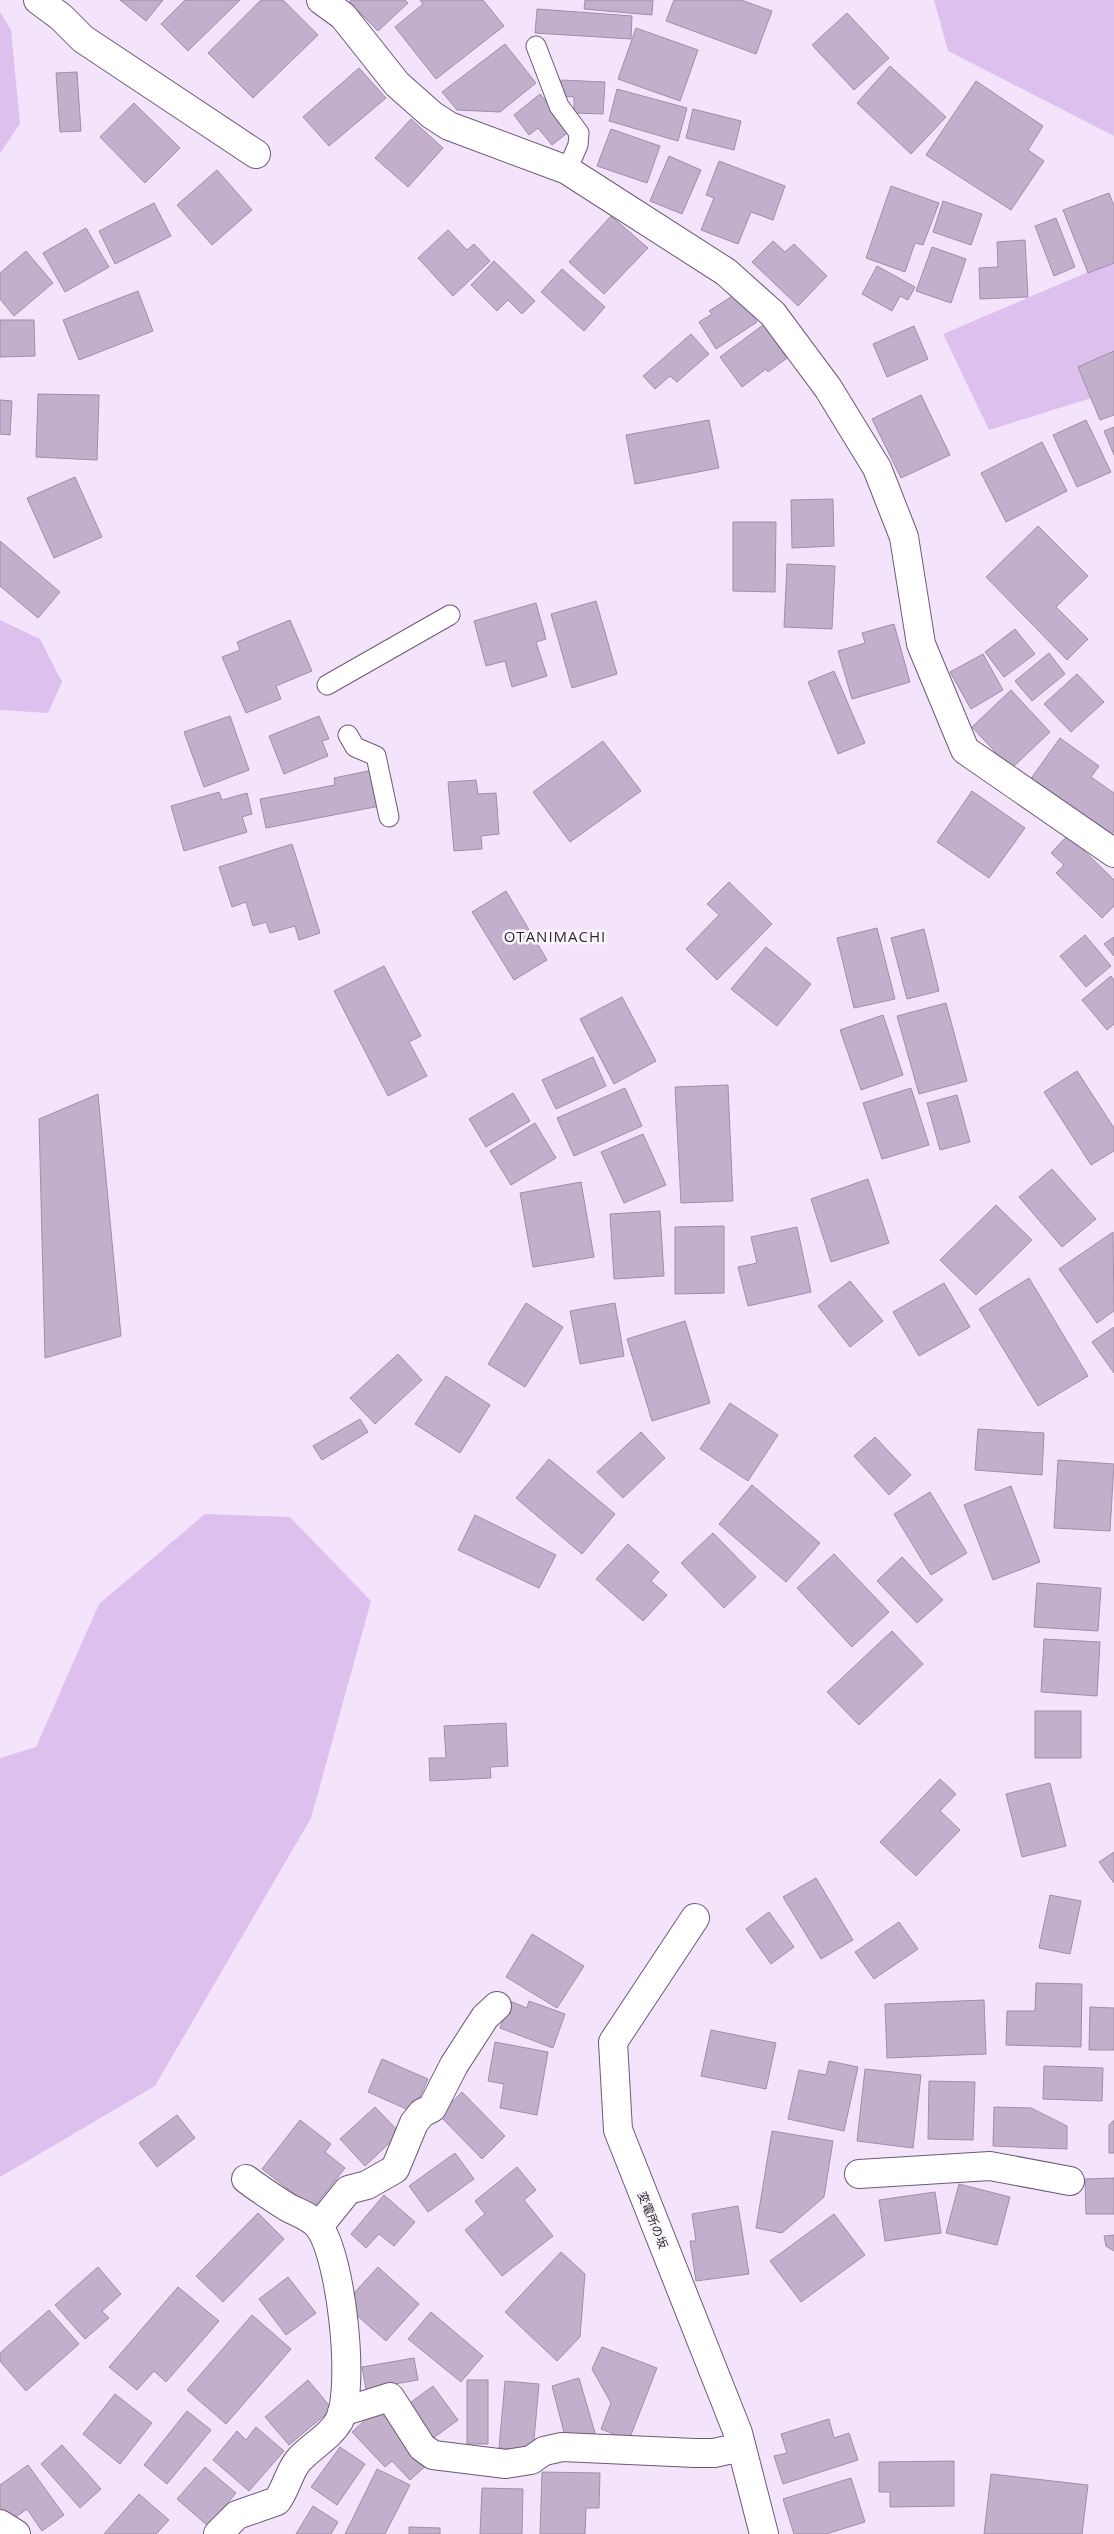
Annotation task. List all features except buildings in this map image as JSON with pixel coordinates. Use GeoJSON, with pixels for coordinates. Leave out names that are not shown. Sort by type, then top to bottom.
{"type":"FeatureCollection","features":[{"type":"Feature","properties":{"kind":"street"},"geometry":{"type":"LineString","coordinates":[[38,0],[61,17],[83,39],[256,154]]}},
{"type":"Feature","properties":{"kind":"street"},"geometry":{"type":"LineString","coordinates":[[321,0],[343,16],[397,84],[432,115],[449,126],[567,170],[726,272],[773,314],[828,388],[877,468],[904,537],[921,644],[965,750],[1114,853]]}},
{"type":"Feature","properties":{"kind":"street","name":"変電所の坂"},"geometry":{"type":"LineString","coordinates":[[695,1918],[613,2042],[618,2130],[734,2424],[764,2534]]}},
{"type":"Feature","properties":{"kind":"street"},"geometry":{"type":"LineString","coordinates":[[319,2226],[348,2190],[367,2185],[395,2169],[414,2123],[422,2113],[432,2108],[454,2065],[485,2017],[497,2006]]}},
{"type":"Feature","properties":{"kind":"street"},"geometry":{"type":"LineString","coordinates":[[859,2174],[990,2166],[1070,2181]]}},
{"type":"Feature","properties":{"kind":"street"},"geometry":{"type":"LineString","coordinates":[[218,2534],[237,2515],[277,2501],[297,2462],[329,2433],[338,2422],[342,2412],[346,2378],[343,2322],[338,2285],[327,2240],[319,2226],[312,2219],[286,2206],[246,2179]]}},
{"type":"Feature","properties":{"kind":"street"},"geometry":{"type":"LineString","coordinates":[[342,2412],[390,2397],[422,2447],[433,2455],[506,2464],[531,2460],[544,2451],[562,2447],[695,2453],[714,2453],[741,2447]]}},
{"type":"Feature","properties":{"kind":"street"},"geometry":{"type":"LineString","coordinates":[[0,2524],[16,2534]]}},
{"type":"Feature","properties":{"kind":"lane"},"geometry":{"type":"LineString","coordinates":[[536,46],[559,106],[580,133],[578,145],[567,170]]}},
{"type":"Feature","properties":{"kind":"lane"},"geometry":{"type":"LineString","coordinates":[[327,686],[450,614]]}},
{"type":"Feature","properties":{"kind":"lane"},"geometry":{"type":"LineString","coordinates":[[348,735],[355,747],[376,756],[389,817]]}},
{"type":"Feature","properties":{"kind":"shaded area"},"geometry":{"type":"Polygon","coordinates":[[[934,0],[1114,0],[1114,136],[948,51],[934,0]]]}},
{"type":"Feature","properties":{"kind":"shaded area"},"geometry":{"type":"Polygon","coordinates":[[[0,12],[11,30],[20,124],[0,153],[0,12]]]}},
{"type":"Feature","properties":{"kind":"shaded area"},"geometry":{"type":"Polygon","coordinates":[[[1114,261],[1114,391],[989,430],[943,334],[1114,261]]]}},
{"type":"Feature","properties":{"kind":"shaded area"},"geometry":{"type":"Polygon","coordinates":[[[0,620],[40,639],[62,682],[48,713],[0,710],[0,620]]]}},
{"type":"Feature","properties":{"kind":"shaded area"},"geometry":{"type":"Polygon","coordinates":[[[205,1514],[290,1517],[371,1601],[311,1818],[155,2086],[0,2177],[0,1758],[36,1747],[99,1604],[205,1514]]]}},
{"type":"Feature","properties":{"kind":"district","name":"OTANIMACHI"},"geometry":{"type":"Point","coordinates":[555,936]}}]}
